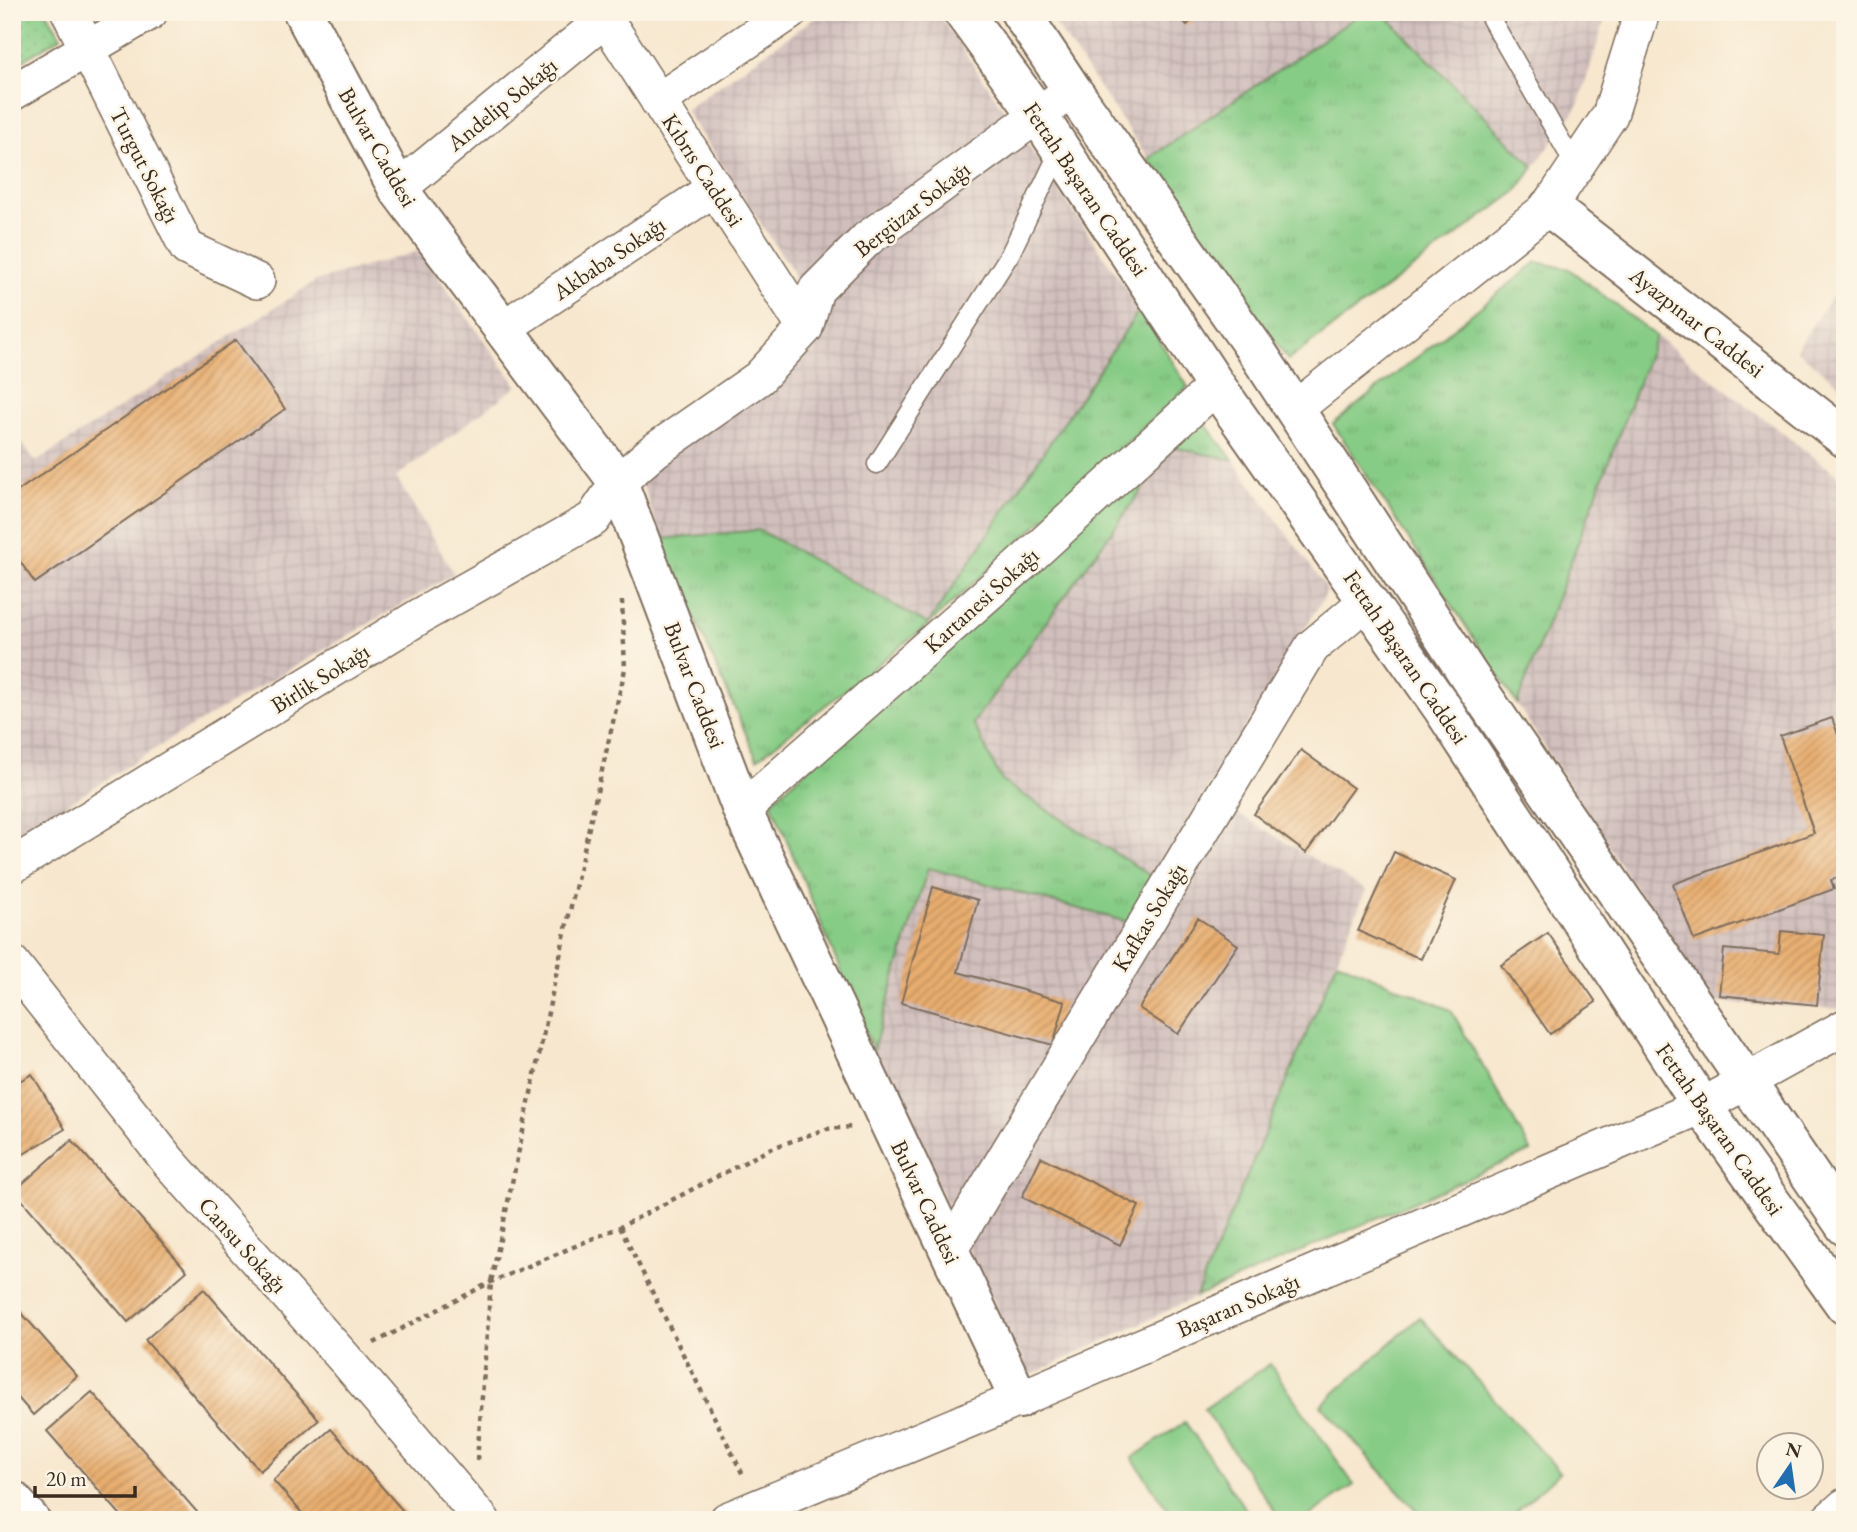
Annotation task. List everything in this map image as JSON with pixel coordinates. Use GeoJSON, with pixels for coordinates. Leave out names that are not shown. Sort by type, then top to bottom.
{"type":"FeatureCollection","features":[{"type":"Feature","properties":{"kind":"main road","name":"Bulvar Caddesi"},"geometry":{"type":"LineString","coordinates":[[303,12],[398,189],[618,482],[742,810],[1018,1399]]}},
{"type":"Feature","properties":{"kind":"main road","name":"Fettah Başaran Caddesi"},"geometry":{"type":"LineString","coordinates":[[963,12],[1038,115],[1216,386],[1443,709],[1702,1106],[1845,1305]]}},
{"type":"Feature","properties":{"kind":"main road","name":"Fettah Başaran Caddesi"},"geometry":{"type":"LineString","coordinates":[[1020,12],[1255,349],[1469,676],[1845,1226]]}},
{"type":"Feature","properties":{"kind":"main road","name":"Ayazpınar Caddesi"},"geometry":{"type":"LineString","coordinates":[[1549,207],[1845,438]]}},
{"type":"Feature","properties":{"kind":"main road"},"geometry":{"type":"LineString","coordinates":[[12,1500],[30,1520]]}},
{"type":"Feature","properties":{"kind":"street","name":"Turgut Sokağı"},"geometry":{"type":"LineString","coordinates":[[69,12],[187,248],[257,281]]}},
{"type":"Feature","properties":{"kind":"street"},"geometry":{"type":"LineString","coordinates":[[12,93],[150,12]]}},
{"type":"Feature","properties":{"kind":"street"},"geometry":{"type":"LineString","coordinates":[[658,101],[790,12]]}},
{"type":"Feature","properties":{"kind":"street"},"geometry":{"type":"LineString","coordinates":[[1295,409],[1549,207],[1610,115],[1642,12]]}},
{"type":"Feature","properties":{"kind":"street","name":"Andelip Sokağı"},"geometry":{"type":"LineString","coordinates":[[398,189],[603,16]]}},
{"type":"Feature","properties":{"kind":"street","name":"Kıbrıs Caddesi"},"geometry":{"type":"LineString","coordinates":[[603,16],[805,328]]}},
{"type":"Feature","properties":{"kind":"street","name":"Bergüzar Sokağı"},"geometry":{"type":"LineString","coordinates":[[618,482],[654,451],[759,378],[805,328],[816,290],[867,239],[1072,90]]}},
{"type":"Feature","properties":{"kind":"street","name":"Akbaba Sokağı"},"geometry":{"type":"LineString","coordinates":[[502,329],[715,188]]}},
{"type":"Feature","properties":{"kind":"street","name":"Kartanesi Sokağı"},"geometry":{"type":"LineString","coordinates":[[742,810],[1026,560],[1216,386]]}},
{"type":"Feature","properties":{"kind":"street","name":"Birlik Sokağı"},"geometry":{"type":"LineString","coordinates":[[12,866],[422,615],[593,519],[618,482]]}},
{"type":"Feature","properties":{"kind":"street","name":"Kafkas Sokağı"},"geometry":{"type":"LineString","coordinates":[[948,1251],[1312,647],[1368,600]]}},
{"type":"Feature","properties":{"kind":"street","name":"Cansu Sokağı"},"geometry":{"type":"LineString","coordinates":[[12,963],[169,1162],[345,1359],[478,1515]]}},
{"type":"Feature","properties":{"kind":"street","name":"Başaran Sokağı"},"geometry":{"type":"LineString","coordinates":[[727,1520],[1018,1399],[1702,1106],[1845,1027]]}},
{"type":"Feature","properties":{"kind":"street"},"geometry":{"type":"LineString","coordinates":[[1829,1520],[1845,1506]]}},
{"type":"Feature","properties":{"kind":"lane"},"geometry":{"type":"LineString","coordinates":[[1488,12],[1576,167]]}},
{"type":"Feature","properties":{"kind":"lane"},"geometry":{"type":"LineString","coordinates":[[877,464],[1010,254],[1060,150]]}},
{"type":"Feature","properties":{"kind":"path"},"geometry":{"type":"LineString","coordinates":[[478,1515],[491,1282],[564,937],[625,668],[622,589]]}},
{"type":"Feature","properties":{"kind":"path"},"geometry":{"type":"LineString","coordinates":[[345,1359],[491,1282],[620,1227],[772,1148],[826,1129],[888,1123]]}},
{"type":"Feature","properties":{"kind":"path"},"geometry":{"type":"LineString","coordinates":[[620,1227],[759,1506]]}},
{"type":"Feature","properties":{"kind":"shaded area"},"geometry":{"type":"Polygon","coordinates":[[[823,12],[937,12],[1140,309],[928,625],[759,530],[660,539],[646,493],[627,456],[743,377],[787,329],[794,273],[685,110],[823,12]]]}},
{"type":"Feature","properties":{"kind":"shaded area"},"geometry":{"type":"Polygon","coordinates":[[[1047,12],[1607,12],[1578,106],[1517,191],[1288,360],[1047,12]]]}},
{"type":"Feature","properties":{"kind":"shaded area"},"geometry":{"type":"Polygon","coordinates":[[[419,251],[517,386],[396,477],[454,574],[177,735],[12,839],[12,430],[36,462],[316,281],[419,251]]]}},
{"type":"Feature","properties":{"kind":"shaded area"},"geometry":{"type":"Polygon","coordinates":[[[1845,277],[1845,389],[1796,350],[1845,277]]]}},
{"type":"Feature","properties":{"kind":"shaded area"},"geometry":{"type":"Polygon","coordinates":[[[1656,336],[1845,481],[1845,1009],[1708,1002],[1517,704],[1656,336]]]}},
{"type":"Feature","properties":{"kind":"shaded area"},"geometry":{"type":"Polygon","coordinates":[[[1173,446],[1233,460],[1328,590],[1205,794],[1366,890],[1196,1297],[1029,1376],[873,1050],[928,868],[1128,922],[1154,878],[1002,781],[973,723],[1173,446]]]}},
{"type":"Feature","properties":{"kind":"green space"},"geometry":{"type":"Polygon","coordinates":[[[12,12],[47,12],[61,37],[12,67],[12,12]]]}},
{"type":"Feature","properties":{"kind":"green space"},"geometry":{"type":"Polygon","coordinates":[[[1363,12],[1382,12],[1534,167],[1517,191],[1288,360],[1148,159],[1363,12]]]}},
{"type":"Feature","properties":{"kind":"green space"},"geometry":{"type":"Polygon","coordinates":[[[1537,262],[1569,269],[1656,336],[1517,704],[1333,424],[1537,262]]]}},
{"type":"Feature","properties":{"kind":"green space"},"geometry":{"type":"Polygon","coordinates":[[[1140,309],[1188,387],[928,625],[757,759],[660,539],[759,530],[928,624],[1140,309]]]}},
{"type":"Feature","properties":{"kind":"green space"},"geometry":{"type":"Polygon","coordinates":[[[1199,416],[1233,460],[1173,447],[973,723],[1002,781],[1154,878],[1128,922],[928,868],[873,1050],[771,802],[1199,416]]]}},
{"type":"Feature","properties":{"kind":"green space"},"geometry":{"type":"Polygon","coordinates":[[[1337,961],[1451,1010],[1531,1151],[1196,1297],[1337,961]]]}},
{"type":"Feature","properties":{"kind":"green space"},"geometry":{"type":"Polygon","coordinates":[[[1420,1317],[1560,1472],[1507,1520],[1425,1520],[1321,1405],[1420,1317]]]}},
{"type":"Feature","properties":{"kind":"green space"},"geometry":{"type":"Polygon","coordinates":[[[1270,1364],[1354,1485],[1303,1520],[1281,1520],[1204,1409],[1270,1364]]]}},
{"type":"Feature","properties":{"kind":"green space"},"geometry":{"type":"Polygon","coordinates":[[[1185,1422],[1248,1513],[1238,1520],[1175,1520],[1132,1458],[1185,1422]]]}},
{"type":"Feature","properties":{"kind":"building"},"geometry":{"type":"Polygon","coordinates":[[[1175,12],[1200,12],[1187,25],[1175,12]]]}},
{"type":"Feature","properties":{"kind":"building"},"geometry":{"type":"Polygon","coordinates":[[[236,340],[285,409],[35,583],[12,550],[12,495],[236,340]]]}},
{"type":"Feature","properties":{"kind":"building"},"geometry":{"type":"Polygon","coordinates":[[[1832,718],[1845,754],[1845,875],[1831,880],[1834,889],[1694,940],[1673,884],[1814,833],[1780,736],[1832,718]]]}},
{"type":"Feature","properties":{"kind":"building"},"geometry":{"type":"Polygon","coordinates":[[[1301,750],[1353,788],[1306,853],[1254,814],[1301,750]]]}},
{"type":"Feature","properties":{"kind":"building"},"geometry":{"type":"Polygon","coordinates":[[[1394,852],[1456,880],[1421,959],[1358,931],[1394,852]]]}},
{"type":"Feature","properties":{"kind":"building"},"geometry":{"type":"Polygon","coordinates":[[[933,887],[978,900],[958,972],[1065,1002],[1053,1045],[901,1003],[933,887]]]}},
{"type":"Feature","properties":{"kind":"building"},"geometry":{"type":"Polygon","coordinates":[[[1198,918],[1238,945],[1178,1034],[1139,1008],[1198,918]]]}},
{"type":"Feature","properties":{"kind":"building"},"geometry":{"type":"Polygon","coordinates":[[[1781,931],[1824,935],[1817,1005],[1719,995],[1724,949],[1779,954],[1781,931]]]}},
{"type":"Feature","properties":{"kind":"building"},"geometry":{"type":"Polygon","coordinates":[[[1548,933],[1596,1002],[1550,1034],[1501,965],[1548,933]]]}},
{"type":"Feature","properties":{"kind":"building"},"geometry":{"type":"Polygon","coordinates":[[[32,1074],[65,1129],[12,1161],[12,1085],[32,1074]]]}},
{"type":"Feature","properties":{"kind":"building"},"geometry":{"type":"Polygon","coordinates":[[[72,1140],[187,1271],[128,1322],[14,1191],[72,1140]]]}},
{"type":"Feature","properties":{"kind":"building"},"geometry":{"type":"Polygon","coordinates":[[[1041,1157],[1139,1206],[1120,1245],[1022,1197],[1041,1157]]]}},
{"type":"Feature","properties":{"kind":"building"},"geometry":{"type":"Polygon","coordinates":[[[204,1289],[319,1420],[260,1471],[145,1340],[204,1289]]]}},
{"type":"Feature","properties":{"kind":"building"},"geometry":{"type":"Polygon","coordinates":[[[12,1302],[77,1376],[33,1415],[12,1391],[12,1302]]]}},
{"type":"Feature","properties":{"kind":"building"},"geometry":{"type":"Polygon","coordinates":[[[92,1392],[204,1520],[125,1520],[47,1431],[92,1392]]]}},
{"type":"Feature","properties":{"kind":"building"},"geometry":{"type":"Polygon","coordinates":[[[331,1429],[411,1520],[308,1520],[273,1480],[331,1429]]]}}]}
